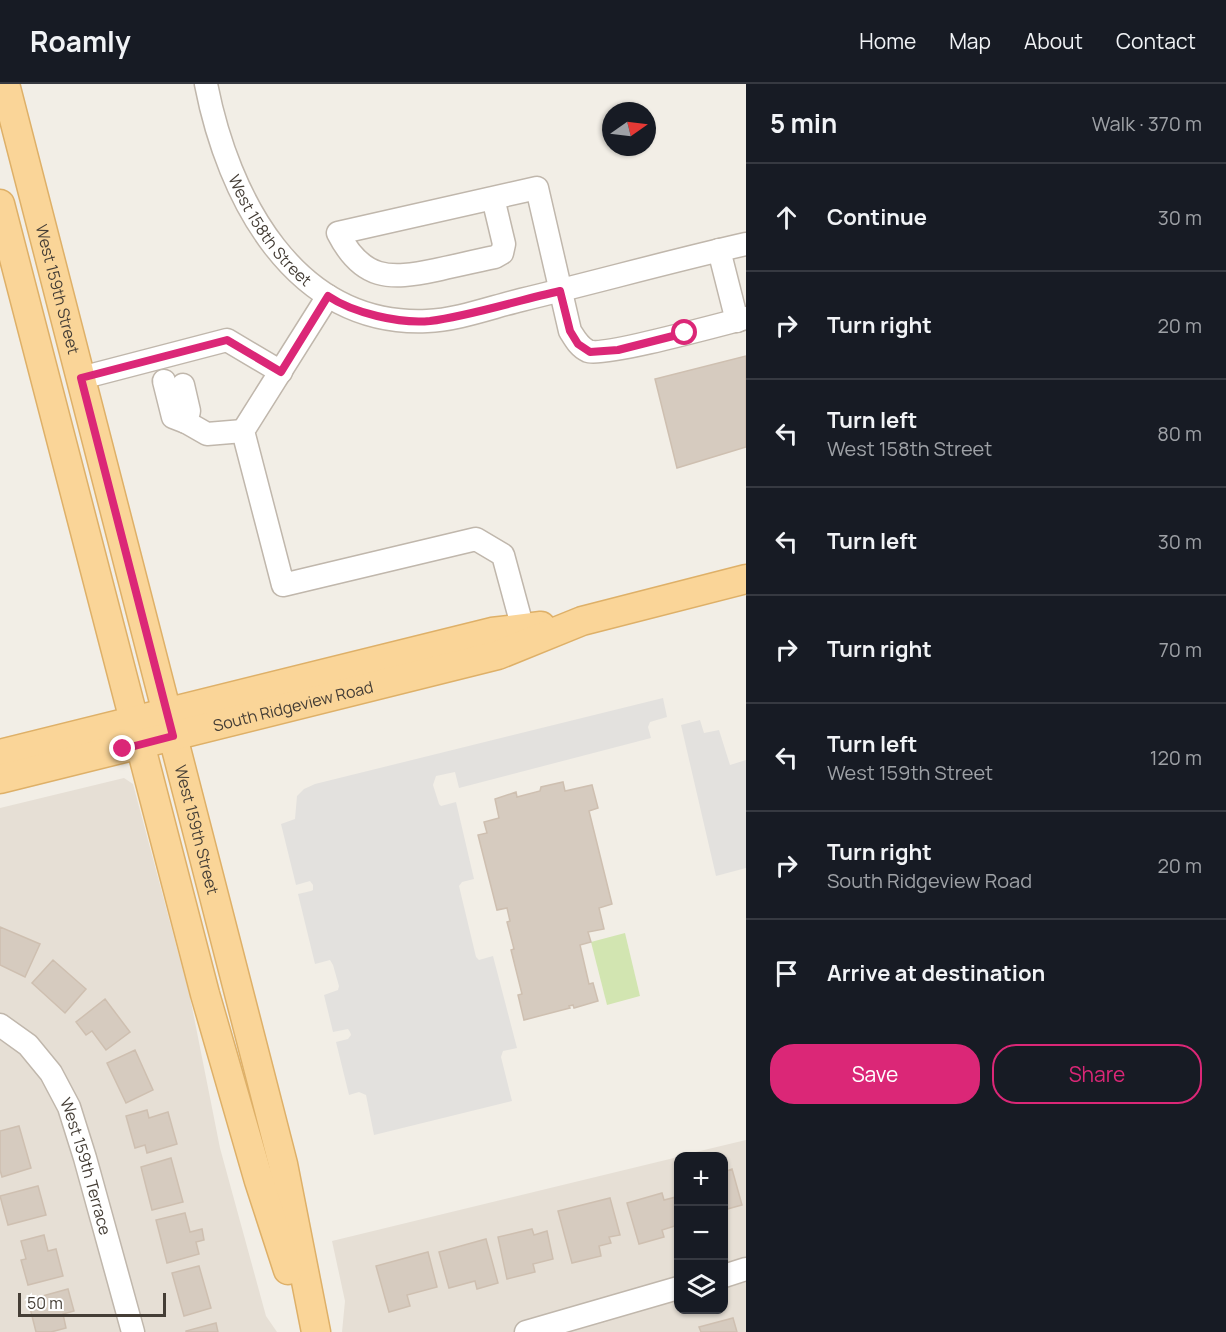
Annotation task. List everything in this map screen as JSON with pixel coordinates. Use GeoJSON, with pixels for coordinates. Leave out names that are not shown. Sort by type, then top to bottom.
{"type":"FeatureCollection","features":[{"type":"Feature","properties":{"kind":"main road","name":"West 159th Street"},"geometry":{"type":"LineString","coordinates":[[5,84],[283,1164],[316,1332]]}},
{"type":"Feature","properties":{"kind":"main road","name":"West 159th Street"},"geometry":{"type":"LineString","coordinates":[[0,204],[205,994],[259,1181],[309,1332]]}},
{"type":"Feature","properties":{"kind":"main road","name":"South Ridgeview Road"},"geometry":{"type":"LineString","coordinates":[[0,779],[137,733],[492,632],[582,621],[746,579]]}},
{"type":"Feature","properties":{"kind":"main road","name":"South Ridgeview Road"},"geometry":{"type":"LineString","coordinates":[[170,724],[498,655],[582,621]]}},
{"type":"Feature","properties":{"kind":"main road","name":"South Ridgeview Road"},"geometry":{"type":"LineString","coordinates":[[0,754],[137,733]]}},
{"type":"Feature","properties":{"kind":"street","name":"West 158th Street"},"geometry":{"type":"LineString","coordinates":[[206,84],[211,109],[226,156],[244,200],[264,232],[286,262],[312,285],[337,302],[363,312],[395,319],[428,321],[560,291],[746,244]]}},
{"type":"Feature","properties":{"kind":"street"},"geometry":{"type":"LineString","coordinates":[[493,198],[504,244],[502,253],[495,257],[406,277],[390,277],[358,262],[346,250],[338,233],[537,188],[570,331],[578,344],[590,352],[618,350],[741,319],[719,250]]}},
{"type":"Feature","properties":{"kind":"street"},"geometry":{"type":"LineString","coordinates":[[328,296],[243,431],[283,585],[476,539],[504,555],[523,629]]}},
{"type":"Feature","properties":{"kind":"street"},"geometry":{"type":"LineString","coordinates":[[81,378],[170,372],[227,340],[281,372]]}},
{"type":"Feature","properties":{"kind":"street"},"geometry":{"type":"LineString","coordinates":[[170,372],[189,411],[186,422],[207,434],[243,431]]}},
{"type":"Feature","properties":{"kind":"street","name":"West 159th Terrace"},"geometry":{"type":"LineString","coordinates":[[0,1025],[28,1045],[51,1073],[69,1107],[133,1332]]}},
{"type":"Feature","properties":{"kind":"street"},"geometry":{"type":"LineString","coordinates":[[728,1274],[746,1269]]}},
{"type":"Feature","properties":{"kind":"street"},"geometry":{"type":"LineString","coordinates":[[526,1332],[674,1289]]}},
{"type":"Feature","properties":{"kind":"shaded area"},"geometry":{"type":"Polygon","coordinates":[[[663,698],[667,717],[650,722],[648,727],[651,738],[459,788],[455,772],[436,776],[433,785],[439,804],[441,806],[456,802],[474,879],[462,882],[459,886],[476,957],[479,960],[493,956],[517,1048],[503,1051],[501,1057],[512,1101],[374,1135],[366,1095],[359,1092],[349,1095],[336,1042],[348,1039],[350,1032],[348,1029],[333,1032],[324,995],[338,990],[333,965],[330,960],[315,964],[298,894],[313,890],[313,885],[310,881],[296,885],[281,824],[295,819],[297,796],[304,789],[315,784],[663,698]]]}},
{"type":"Feature","properties":{"kind":"shaded area"},"geometry":{"type":"Polygon","coordinates":[[[700,720],[704,733],[719,730],[730,765],[746,760],[746,868],[716,876],[681,725],[700,720]]]}},
{"type":"Feature","properties":{"kind":"shaded area"},"geometry":{"type":"Polygon","coordinates":[[[124,778],[133,784],[190,997],[220,1148],[266,1316],[277,1332],[0,1332],[0,808],[124,778]]]}},
{"type":"Feature","properties":{"kind":"shaded area"},"geometry":{"type":"Polygon","coordinates":[[[746,1140],[746,1332],[342,1332],[345,1301],[332,1241],[674,1158],[674,1314],[728,1314],[728,1152],[696,1152],[746,1140]]]}},
{"type":"Feature","properties":{"kind":"green space"},"geometry":{"type":"Polygon","coordinates":[[[625,933],[640,996],[607,1005],[591,942],[625,933]]]}},
{"type":"Feature","properties":{"kind":"building"},"geometry":{"type":"Polygon","coordinates":[[[746,356],[746,447],[677,468],[655,379],[746,356]]]}},
{"type":"Feature","properties":{"kind":"building"},"geometry":{"type":"Polygon","coordinates":[[[563,782],[565,791],[592,785],[598,808],[589,811],[612,904],[599,908],[604,929],[588,932],[591,942],[580,945],[589,984],[593,983],[598,1001],[574,1008],[573,1005],[569,1006],[570,1008],[524,1020],[518,995],[522,994],[511,950],[514,949],[507,922],[510,921],[507,908],[497,910],[478,835],[487,833],[484,822],[499,818],[495,799],[516,792],[517,797],[540,791],[541,787],[563,782]]]}},
{"type":"Feature","properties":{"kind":"building"},"geometry":{"type":"Polygon","coordinates":[[[0,927],[40,944],[25,977],[0,965],[0,927]]]}},
{"type":"Feature","properties":{"kind":"building"},"geometry":{"type":"Polygon","coordinates":[[[53,960],[86,989],[65,1013],[32,983],[53,960]]]}},
{"type":"Feature","properties":{"kind":"building"},"geometry":{"type":"Polygon","coordinates":[[[105,999],[130,1032],[106,1050],[92,1031],[86,1035],[76,1022],[105,999]]]}},
{"type":"Feature","properties":{"kind":"building"},"geometry":{"type":"Polygon","coordinates":[[[135,1050],[153,1090],[126,1103],[107,1063],[135,1050]]]}},
{"type":"Feature","properties":{"kind":"building"},"geometry":{"type":"Polygon","coordinates":[[[147,1110],[149,1118],[168,1112],[177,1144],[147,1153],[145,1145],[135,1148],[126,1116],[147,1110]]]}},
{"type":"Feature","properties":{"kind":"building"},"geometry":{"type":"Polygon","coordinates":[[[19,1126],[31,1168],[2,1177],[0,1131],[19,1126]]]}},
{"type":"Feature","properties":{"kind":"building"},"geometry":{"type":"Polygon","coordinates":[[[171,1158],[183,1202],[152,1210],[141,1167],[171,1158]]]}},
{"type":"Feature","properties":{"kind":"building"},"geometry":{"type":"Polygon","coordinates":[[[732,1169],[742,1205],[728,1209],[728,1206],[728,1170],[732,1169]]]}},
{"type":"Feature","properties":{"kind":"building"},"geometry":{"type":"Polygon","coordinates":[[[38,1186],[46,1215],[8,1225],[0,1196],[38,1186]]]}},
{"type":"Feature","properties":{"kind":"building"},"geometry":{"type":"Polygon","coordinates":[[[662,1193],[664,1200],[674,1198],[674,1226],[662,1230],[664,1237],[639,1244],[627,1203],[662,1193]]]}},
{"type":"Feature","properties":{"kind":"building"},"geometry":{"type":"Polygon","coordinates":[[[610,1198],[620,1235],[609,1237],[611,1243],[599,1246],[601,1256],[572,1263],[558,1211],[610,1198]]]}},
{"type":"Feature","properties":{"kind":"building"},"geometry":{"type":"Polygon","coordinates":[[[185,1213],[190,1232],[202,1229],[204,1240],[196,1242],[199,1254],[167,1263],[156,1220],[185,1213]]]}},
{"type":"Feature","properties":{"kind":"building"},"geometry":{"type":"Polygon","coordinates":[[[532,1229],[534,1235],[547,1231],[553,1259],[533,1264],[535,1272],[507,1279],[498,1237],[532,1229]]]}},
{"type":"Feature","properties":{"kind":"building"},"geometry":{"type":"Polygon","coordinates":[[[44,1235],[48,1251],[56,1249],[63,1276],[28,1285],[21,1260],[26,1259],[21,1241],[44,1235]]]}},
{"type":"Feature","properties":{"kind":"building"},"geometry":{"type":"Polygon","coordinates":[[[486,1239],[498,1283],[477,1289],[475,1281],[449,1288],[439,1252],[486,1239]]]}},
{"type":"Feature","properties":{"kind":"building"},"geometry":{"type":"Polygon","coordinates":[[[428,1252],[437,1287],[407,1295],[410,1306],[389,1312],[376,1266],[428,1252]]]}},
{"type":"Feature","properties":{"kind":"building"},"geometry":{"type":"Polygon","coordinates":[[[199,1266],[211,1308],[184,1316],[172,1273],[199,1266]]]}},
{"type":"Feature","properties":{"kind":"building"},"geometry":{"type":"Polygon","coordinates":[[[68,1289],[74,1311],[63,1314],[66,1328],[51,1332],[36,1332],[28,1300],[68,1289]]]}},
{"type":"Feature","properties":{"kind":"building"},"geometry":{"type":"Polygon","coordinates":[[[733,1318],[737,1332],[701,1332],[699,1327],[733,1318]]]}},
{"type":"Feature","properties":{"kind":"building"},"geometry":{"type":"Polygon","coordinates":[[[216,1323],[218,1332],[186,1332],[186,1331],[216,1323]]]}},
{"type":"Feature","properties":{"kind":"route"},"geometry":{"type":"LineString","coordinates":[[123,749],[173,736],[81,378],[227,340],[281,372],[328,296],[363,312],[395,319],[428,321],[560,291],[570,331],[578,344],[590,352],[618,350],[685,333]]}}]}
